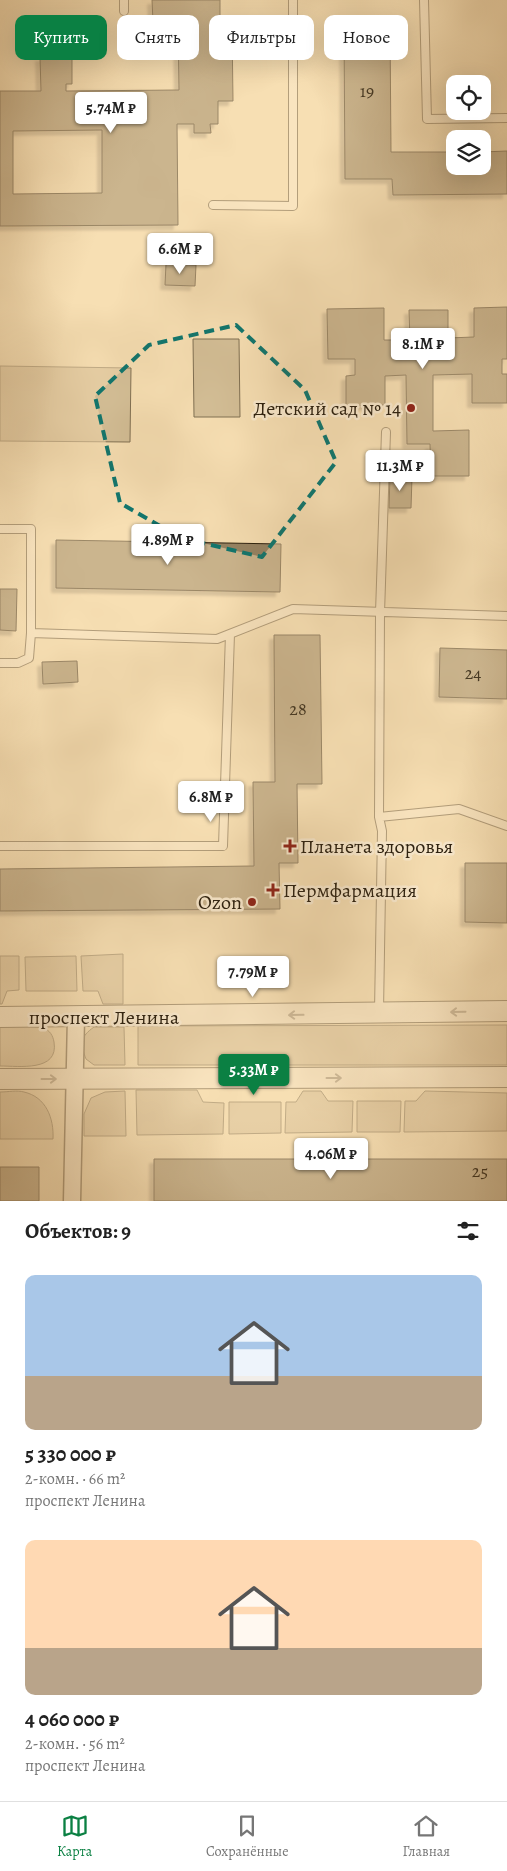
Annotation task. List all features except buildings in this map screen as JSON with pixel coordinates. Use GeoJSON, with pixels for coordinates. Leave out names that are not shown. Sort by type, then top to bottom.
{"type":"FeatureCollection","features":[{"type":"Feature","properties":{"kind":"street","name":"проспект Ленина"},"geometry":{"type":"LineString","coordinates":[[0,1017],[76,1018],[507,1011]]}},
{"type":"Feature","properties":{"kind":"street"},"geometry":{"type":"LineString","coordinates":[[72,1201],[76,1018]]}},
{"type":"Feature","properties":{"kind":"street"},"geometry":{"type":"LineString","coordinates":[[0,1079],[507,1077]]}},
{"type":"Feature","properties":{"kind":"lane"},"geometry":{"type":"LineString","coordinates":[[124,0],[124,11]]}},
{"type":"Feature","properties":{"kind":"lane"},"geometry":{"type":"LineString","coordinates":[[213,206],[293,206],[293,0]]}},
{"type":"Feature","properties":{"kind":"lane"},"geometry":{"type":"LineString","coordinates":[[424,0],[427,119],[507,118]]}},
{"type":"Feature","properties":{"kind":"lane"},"geometry":{"type":"LineString","coordinates":[[379,1014],[382,831],[379,817],[380,613],[386,432]]}},
{"type":"Feature","properties":{"kind":"lane"},"geometry":{"type":"LineString","coordinates":[[0,529],[31,529],[31,633],[29,658],[18,663],[0,663]]}},
{"type":"Feature","properties":{"kind":"lane"},"geometry":{"type":"LineString","coordinates":[[31,633],[217,639],[294,609],[507,616]]}},
{"type":"Feature","properties":{"kind":"lane"},"geometry":{"type":"LineString","coordinates":[[0,846],[223,846],[230,634]]}},
{"type":"Feature","properties":{"kind":"lane"},"geometry":{"type":"LineString","coordinates":[[379,817],[459,809],[507,826]]}},
{"type":"Feature","properties":{"kind":"highlighted area"},"geometry":{"type":"Polygon","coordinates":[[[236,325],[305,390],[336,462],[262,557],[181,538],[120,503],[95,396],[149,345],[236,325]]]}},
{"type":"Feature","properties":{"kind":"shaded area"},"geometry":{"type":"Polygon","coordinates":[[[193,339],[239,339],[240,417],[194,417],[193,339]]]}},
{"type":"Feature","properties":{"kind":"shaded area"},"geometry":{"type":"Polygon","coordinates":[[[0,366],[131,368],[130,442],[0,441],[0,366]]]}},
{"type":"Feature","properties":{"kind":"shaded area"},"geometry":{"type":"Polygon","coordinates":[[[123,954],[123,1004],[103,1004],[98,991],[83,991],[81,956],[123,954]]]}},
{"type":"Feature","properties":{"kind":"shaded area"},"geometry":{"type":"Polygon","coordinates":[[[0,956],[19,956],[19,990],[7,991],[2,1004],[0,1004],[0,956]]]}},
{"type":"Feature","properties":{"kind":"shaded area"},"geometry":{"type":"Polygon","coordinates":[[[76,956],[77,991],[26,991],[25,957],[76,956]]]}},
{"type":"Feature","properties":{"kind":"shaded area"},"geometry":{"type":"Polygon","coordinates":[[[507,1025],[507,1065],[138,1065],[138,1026],[507,1025]]]}},
{"type":"Feature","properties":{"kind":"shaded area"},"geometry":{"type":"Polygon","coordinates":[[[0,1027],[33,1027],[48,1030],[54,1042],[54,1052],[44,1063],[27,1066],[0,1066],[0,1027]]]}},
{"type":"Feature","properties":{"kind":"shaded area"},"geometry":{"type":"Polygon","coordinates":[[[94,1027],[124,1027],[125,1065],[94,1065],[86,1059],[82,1041],[86,1034],[94,1027]]]}},
{"type":"Feature","properties":{"kind":"shaded area"},"geometry":{"type":"Polygon","coordinates":[[[136,1090],[197,1090],[203,1102],[224,1103],[223,1134],[137,1135],[136,1090]]]}},
{"type":"Feature","properties":{"kind":"shaded area"},"geometry":{"type":"Polygon","coordinates":[[[21,1091],[38,1098],[50,1116],[53,1139],[0,1139],[0,1092],[21,1091]]]}},
{"type":"Feature","properties":{"kind":"shaded area"},"geometry":{"type":"Polygon","coordinates":[[[125,1091],[126,1136],[84,1136],[84,1114],[91,1098],[105,1092],[125,1091]]]}},
{"type":"Feature","properties":{"kind":"shaded area"},"geometry":{"type":"Polygon","coordinates":[[[303,1091],[321,1091],[328,1101],[353,1101],[352,1132],[285,1133],[286,1102],[296,1102],[303,1091]]]}},
{"type":"Feature","properties":{"kind":"shaded area"},"geometry":{"type":"Polygon","coordinates":[[[425,1091],[507,1093],[507,1131],[404,1132],[405,1101],[416,1101],[425,1091]]]}},
{"type":"Feature","properties":{"kind":"shaded area"},"geometry":{"type":"Polygon","coordinates":[[[357,1101],[401,1101],[400,1132],[357,1132],[357,1101]]]}},
{"type":"Feature","properties":{"kind":"shaded area"},"geometry":{"type":"Polygon","coordinates":[[[229,1102],[281,1102],[281,1133],[229,1134],[229,1102]]]}},
{"type":"Feature","properties":{"kind":"place","name":"Детский сад № 14"},"geometry":{"type":"Point","coordinates":[411,408]}},
{"type":"Feature","properties":{"kind":"place","name":"Планета здоровья"},"geometry":{"type":"Point","coordinates":[290,846]}},
{"type":"Feature","properties":{"kind":"place","name":"Пермфармация"},"geometry":{"type":"Point","coordinates":[273,890]}},
{"type":"Feature","properties":{"kind":"place","name":"Ozon"},"geometry":{"type":"Point","coordinates":[252,902]}}]}
